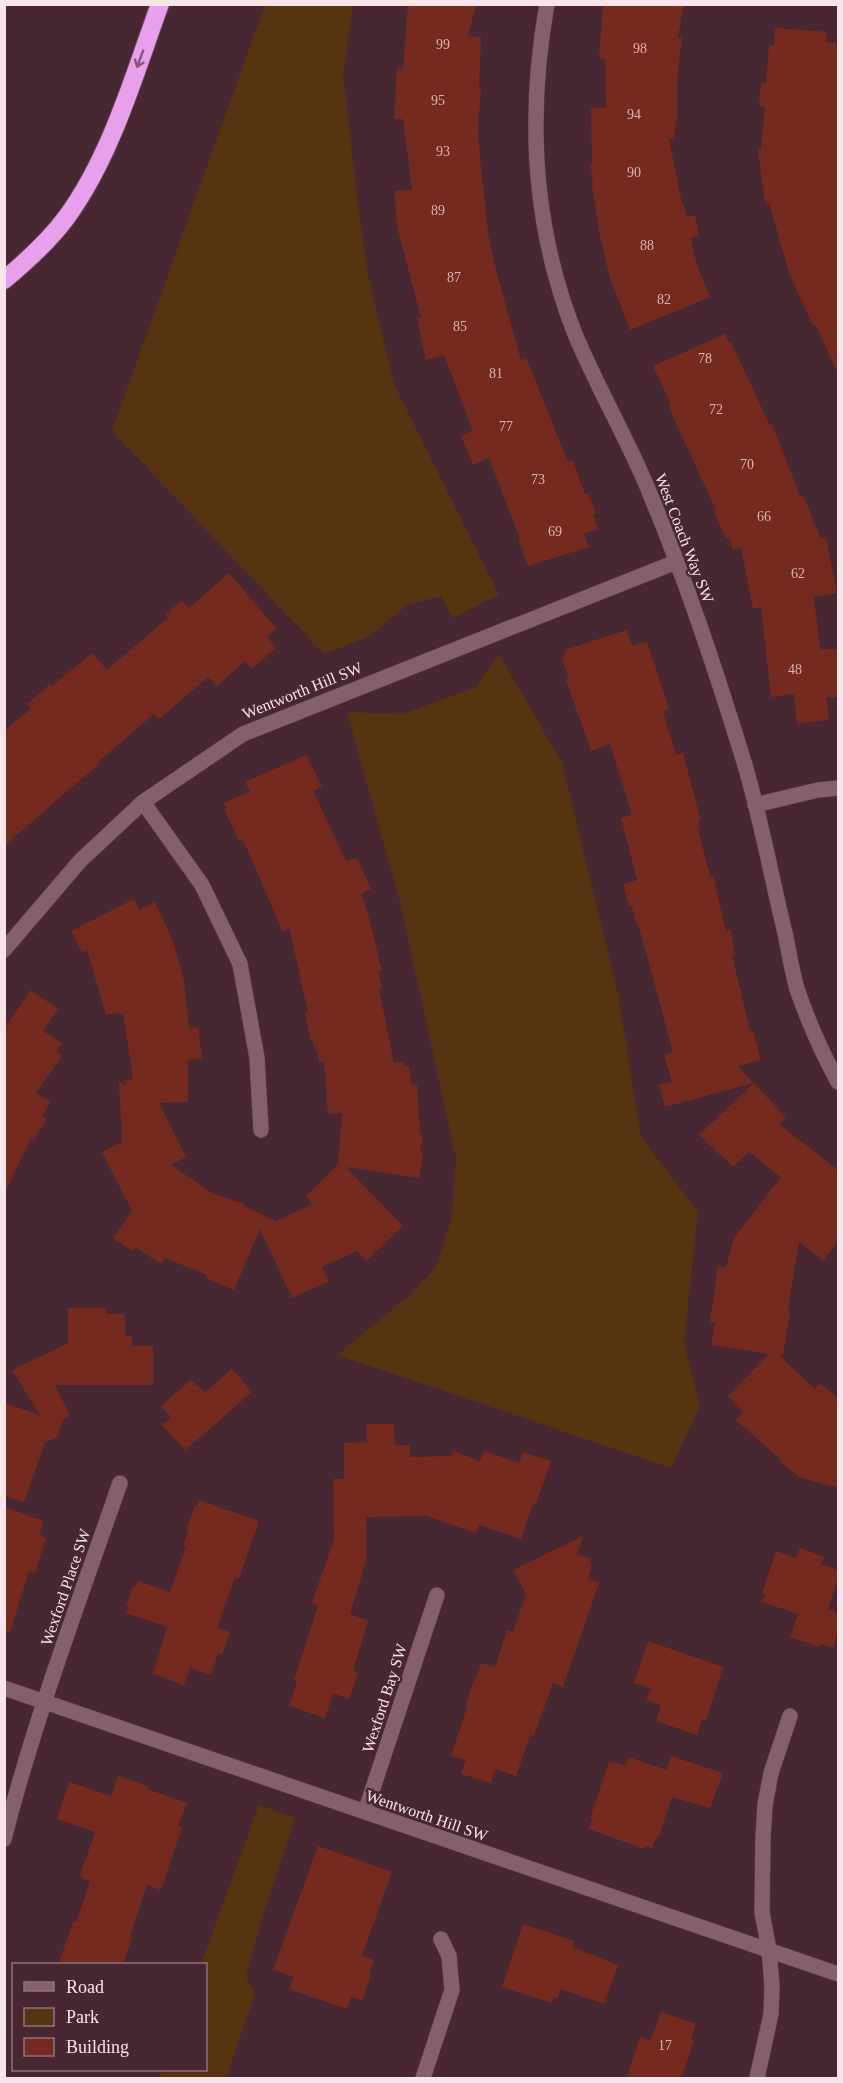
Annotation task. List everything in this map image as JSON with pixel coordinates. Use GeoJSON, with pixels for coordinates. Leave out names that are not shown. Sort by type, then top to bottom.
{"type":"FeatureCollection","features":[{"type":"Feature","properties":{"kind":"highway"},"geometry":{"type":"LineString","coordinates":[[4,280],[39,250],[66,217],[92,176],[119,116],[160,4]]}},
{"type":"Feature","properties":{"kind":"street","name":"West Coach Way SW"},"geometry":{"type":"LineString","coordinates":[[547,4],[538,51],[536,162],[543,215],[555,274],[575,334],[647,487],[709,653],[756,805],[797,988],[825,1058],[838,1082]]}},
{"type":"Feature","properties":{"kind":"street","name":"Wentworth Hill SW"},"geometry":{"type":"LineString","coordinates":[[4,950],[80,861],[143,802],[243,734],[676,562]]}},
{"type":"Feature","properties":{"kind":"street"},"geometry":{"type":"LineString","coordinates":[[756,805],[818,790],[838,788]]}},
{"type":"Feature","properties":{"kind":"street"},"geometry":{"type":"LineString","coordinates":[[143,802],[202,885],[240,964],[257,1058],[261,1130]]}},
{"type":"Feature","properties":{"kind":"street","name":"Wexford Place SW"},"geometry":{"type":"LineString","coordinates":[[4,1839],[18,1784],[44,1702],[120,1483]]}},
{"type":"Feature","properties":{"kind":"street","name":"Wexford Bay SW"},"geometry":{"type":"LineString","coordinates":[[365,1812],[437,1595]]}},
{"type":"Feature","properties":{"kind":"street","name":"Wentworth Hill SW"},"geometry":{"type":"LineString","coordinates":[[4,1688],[838,1974]]}},
{"type":"Feature","properties":{"kind":"street"},"geometry":{"type":"LineString","coordinates":[[757,2079],[771,2014],[772,1986],[769,1950],[762,1912],[765,1805],[771,1773],[790,1716]]}},
{"type":"Feature","properties":{"kind":"street"},"geometry":{"type":"LineString","coordinates":[[423,2079],[452,1990],[449,1956],[441,1939]]}},
{"type":"Feature","properties":{"kind":"green space"},"geometry":{"type":"Polygon","coordinates":[[[265,5],[353,5],[343,74],[368,276],[394,384],[499,595],[453,618],[441,596],[407,605],[370,636],[324,654],[112,431],[265,5]]]}},
{"type":"Feature","properties":{"kind":"green space"},"geometry":{"type":"Polygon","coordinates":[[[499,654],[562,763],[618,994],[641,1137],[698,1212],[684,1343],[700,1406],[671,1468],[337,1355],[409,1296],[436,1267],[452,1217],[456,1158],[400,902],[347,712],[403,714],[476,687],[499,654]]]}},
{"type":"Feature","properties":{"kind":"green space"},"geometry":{"type":"Polygon","coordinates":[[[259,1805],[295,1818],[264,1911],[246,1976],[255,1994],[226,2078],[159,2078],[162,2071],[207,2071],[207,1963],[201,1963],[259,1805]]]}},
{"type":"Feature","properties":{"kind":"building"},"geometry":{"type":"Polygon","coordinates":[[[408,4],[476,4],[468,36],[481,37],[478,130],[488,233],[496,270],[521,360],[526,357],[568,462],[572,460],[585,494],[588,493],[596,513],[593,514],[598,529],[584,534],[589,547],[528,566],[489,458],[473,465],[461,436],[473,431],[444,355],[426,360],[420,336],[417,318],[421,317],[398,230],[395,206],[395,191],[412,190],[403,119],[394,119],[397,68],[403,69],[408,4]]]}},
{"type":"Feature","properties":{"kind":"building"},"geometry":{"type":"Polygon","coordinates":[[[603,4],[684,4],[678,37],[682,38],[677,77],[675,139],[669,139],[682,204],[684,204],[687,217],[695,215],[699,235],[691,238],[696,262],[710,297],[630,330],[610,278],[600,236],[591,180],[593,180],[590,163],[592,163],[591,108],[606,108],[605,59],[599,59],[603,4]]]}},
{"type":"Feature","properties":{"kind":"building"},"geometry":{"type":"Polygon","coordinates":[[[775,28],[827,32],[826,42],[838,43],[838,374],[789,273],[769,203],[765,203],[758,150],[761,149],[765,107],[759,106],[761,83],[766,83],[769,46],[774,46],[775,28]]]}},
{"type":"Feature","properties":{"kind":"building"},"geometry":{"type":"Polygon","coordinates":[[[725,334],[729,343],[731,342],[770,426],[772,424],[800,496],[803,495],[821,539],[826,538],[837,593],[814,597],[820,649],[838,649],[838,697],[826,697],[829,720],[797,724],[794,694],[771,697],[761,607],[753,609],[741,547],[733,550],[729,538],[726,539],[714,511],[716,510],[674,419],[668,403],[670,402],[653,366],[725,334]]]}},
{"type":"Feature","properties":{"kind":"building"},"geometry":{"type":"Polygon","coordinates":[[[229,573],[276,628],[267,637],[276,648],[252,669],[245,661],[217,686],[208,677],[159,719],[154,714],[4,846],[4,731],[31,709],[27,704],[92,653],[107,670],[168,618],[165,615],[182,600],[189,608],[229,573]]]}},
{"type":"Feature","properties":{"kind":"building"},"geometry":{"type":"Polygon","coordinates":[[[627,630],[632,646],[647,641],[669,709],[663,712],[676,755],[683,753],[701,821],[698,821],[700,829],[698,830],[710,876],[713,875],[726,931],[731,930],[735,955],[732,955],[750,1031],[753,1030],[761,1060],[738,1066],[753,1083],[665,1107],[659,1085],[672,1082],[664,1055],[673,1052],[638,923],[636,924],[632,907],[629,907],[623,884],[637,880],[621,818],[632,815],[610,744],[591,751],[566,680],[569,679],[562,659],[567,649],[627,630]]]}},
{"type":"Feature","properties":{"kind":"building"},"geometry":{"type":"Polygon","coordinates":[[[306,755],[322,786],[313,791],[346,861],[357,858],[371,889],[361,894],[382,971],[378,971],[382,989],[379,989],[394,1063],[404,1062],[404,1067],[409,1066],[412,1085],[417,1084],[420,1134],[423,1135],[420,1152],[423,1152],[419,1178],[346,1167],[403,1226],[366,1261],[357,1251],[322,1267],[329,1281],[292,1298],[260,1229],[234,1290],[206,1278],[207,1275],[165,1258],[161,1264],[135,1247],[132,1251],[113,1238],[132,1211],[102,1152],[122,1142],[119,1081],[126,1086],[124,1080],[133,1079],[123,1013],[106,1015],[87,950],[82,953],[71,931],[134,899],[139,910],[155,902],[173,941],[184,981],[189,1028],[198,1027],[202,1058],[188,1060],[188,1102],[159,1103],[186,1157],[171,1165],[212,1193],[244,1204],[276,1221],[312,1204],[306,1196],[338,1164],[342,1113],[328,1114],[324,1061],[319,1062],[317,1049],[314,1050],[313,1042],[311,1042],[305,1013],[308,1012],[289,928],[283,932],[243,840],[239,841],[224,809],[226,808],[224,803],[250,791],[245,782],[306,755]]]}},
{"type":"Feature","properties":{"kind":"building"},"geometry":{"type":"Polygon","coordinates":[[[31,990],[58,1009],[43,1031],[62,1043],[56,1051],[62,1056],[36,1093],[51,1102],[42,1116],[47,1119],[34,1140],[31,1138],[4,1195],[4,1029],[31,990]]]}},
{"type":"Feature","properties":{"kind":"building"},"geometry":{"type":"Polygon","coordinates":[[[754,1083],[786,1118],[779,1124],[838,1170],[838,1241],[823,1261],[799,1242],[783,1356],[780,1356],[815,1389],[819,1383],[838,1398],[838,1488],[801,1478],[780,1462],[781,1460],[736,1420],[743,1411],[728,1396],[769,1354],[711,1345],[715,1323],[710,1322],[718,1266],[726,1267],[734,1238],[781,1177],[749,1152],[733,1167],[699,1135],[754,1083]]]}},
{"type":"Feature","properties":{"kind":"building"},"geometry":{"type":"Polygon","coordinates":[[[68,1308],[106,1308],[106,1314],[125,1314],[125,1336],[132,1336],[132,1346],[153,1346],[153,1385],[55,1385],[70,1416],[64,1418],[56,1440],[55,1438],[45,1443],[24,1502],[4,1496],[4,1403],[40,1415],[12,1370],[68,1343],[68,1308]]]}},
{"type":"Feature","properties":{"kind":"building"},"geometry":{"type":"Polygon","coordinates":[[[232,1369],[252,1392],[185,1450],[162,1425],[171,1417],[161,1406],[191,1380],[205,1392],[232,1369]]]}},
{"type":"Feature","properties":{"kind":"building"},"geometry":{"type":"Polygon","coordinates":[[[367,1424],[394,1424],[395,1445],[410,1445],[410,1457],[452,1456],[453,1451],[480,1461],[484,1451],[519,1463],[523,1452],[551,1461],[521,1539],[479,1525],[476,1533],[427,1516],[366,1517],[367,1558],[350,1614],[368,1621],[353,1671],[358,1673],[349,1699],[333,1693],[325,1718],[289,1706],[297,1681],[294,1680],[318,1606],[312,1603],[334,1539],[333,1479],[344,1479],[344,1443],[367,1442],[367,1424]]]}},
{"type":"Feature","properties":{"kind":"building"},"geometry":{"type":"Polygon","coordinates":[[[199,1500],[259,1521],[239,1579],[235,1577],[217,1628],[230,1632],[222,1655],[218,1654],[211,1675],[190,1668],[184,1685],[153,1674],[167,1627],[126,1613],[129,1606],[126,1606],[133,1586],[136,1586],[138,1581],[170,1592],[186,1547],[183,1546],[188,1531],[186,1531],[199,1500]]]}},
{"type":"Feature","properties":{"kind":"building"},"geometry":{"type":"Polygon","coordinates":[[[4,1507],[44,1521],[39,1535],[46,1538],[35,1573],[29,1571],[10,1632],[4,1631],[4,1507]]]}},
{"type":"Feature","properties":{"kind":"building"},"geometry":{"type":"Polygon","coordinates":[[[583,1536],[577,1554],[591,1559],[590,1564],[592,1565],[588,1579],[599,1583],[563,1687],[553,1683],[534,1736],[530,1735],[516,1776],[496,1769],[491,1783],[461,1774],[466,1760],[451,1756],[475,1677],[477,1677],[481,1663],[495,1667],[507,1630],[513,1632],[526,1594],[513,1570],[583,1536]]]}},
{"type":"Feature","properties":{"kind":"building"},"geometry":{"type":"Polygon","coordinates":[[[800,1548],[824,1557],[821,1564],[838,1570],[838,1578],[828,1609],[838,1613],[838,1632],[833,1648],[820,1644],[819,1647],[790,1637],[798,1614],[762,1602],[765,1594],[762,1593],[776,1551],[796,1558],[800,1548]]]}},
{"type":"Feature","properties":{"kind":"building"},"geometry":{"type":"Polygon","coordinates":[[[648,1641],[723,1667],[706,1721],[702,1719],[697,1735],[656,1721],[661,1705],[646,1700],[651,1688],[634,1683],[648,1641]]]}},
{"type":"Feature","properties":{"kind":"building"},"geometry":{"type":"Polygon","coordinates":[[[671,1756],[723,1773],[710,1808],[672,1797],[659,1836],[652,1848],[645,1846],[644,1849],[589,1829],[592,1819],[590,1818],[609,1761],[625,1766],[628,1757],[667,1770],[671,1756]]]}},
{"type":"Feature","properties":{"kind":"building"},"geometry":{"type":"Polygon","coordinates":[[[118,1776],[187,1803],[178,1826],[182,1827],[161,1890],[147,1885],[124,1963],[59,1963],[90,1881],[80,1875],[95,1832],[57,1819],[69,1782],[111,1796],[118,1776]]]}},
{"type":"Feature","properties":{"kind":"building"},"geometry":{"type":"Polygon","coordinates":[[[318,1846],[392,1872],[362,1956],[374,1960],[369,1974],[371,1975],[362,2001],[351,1997],[347,2009],[289,1989],[294,1977],[273,1970],[318,1846]]]}},
{"type":"Feature","properties":{"kind":"building"},"geometry":{"type":"Polygon","coordinates":[[[523,1924],[574,1941],[572,1947],[618,1965],[604,2004],[561,1989],[557,1999],[554,1998],[552,2003],[502,1987],[523,1924]]]}},
{"type":"Feature","properties":{"kind":"building"},"geometry":{"type":"Polygon","coordinates":[[[661,2012],[696,2024],[691,2039],[694,2040],[681,2079],[626,2079],[640,2037],[650,2041],[661,2012]]]}}]}
